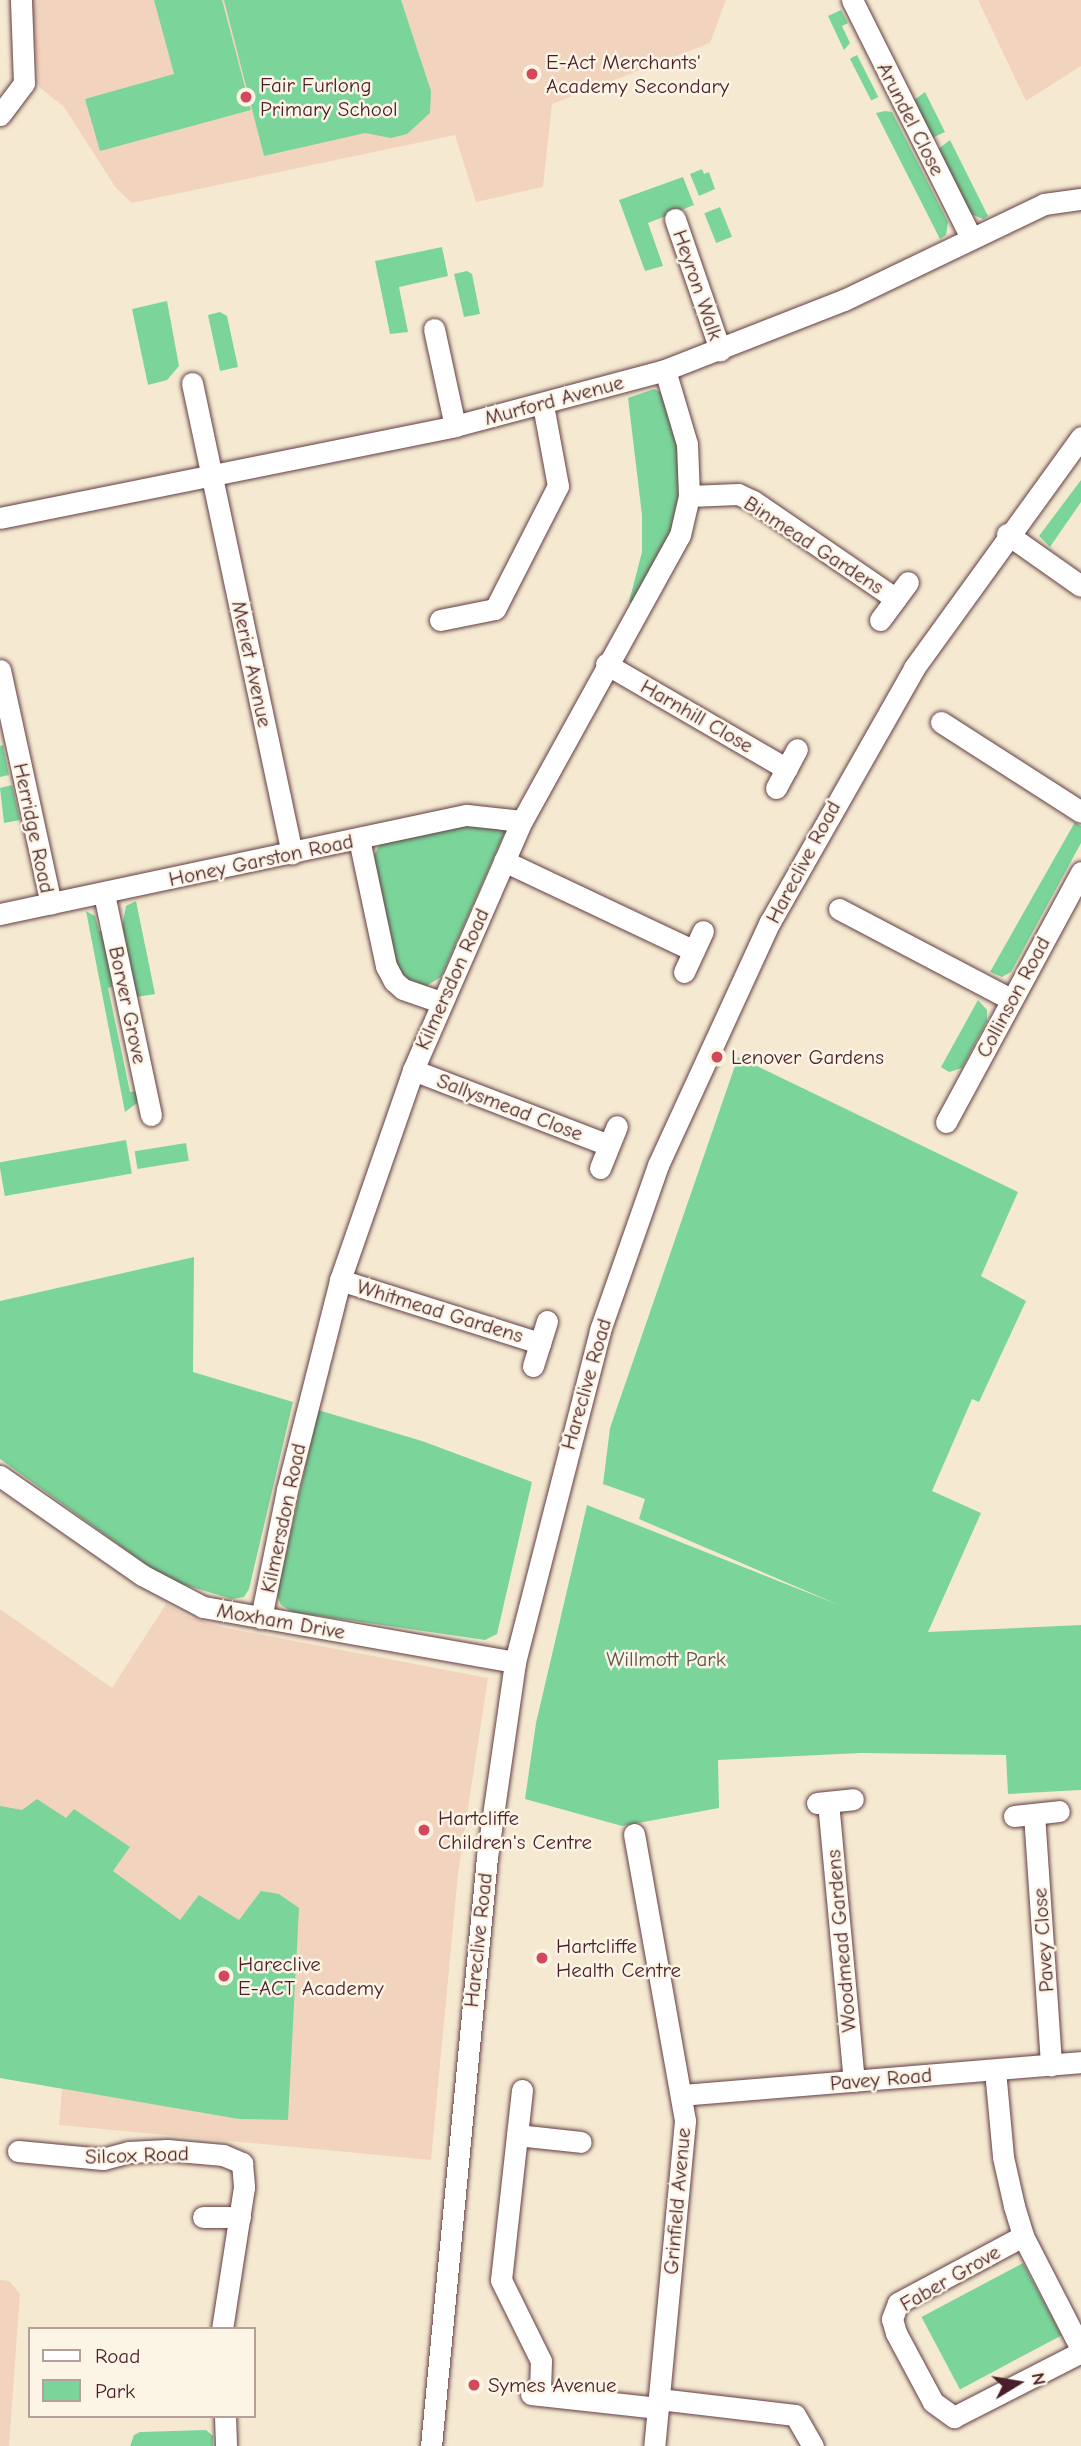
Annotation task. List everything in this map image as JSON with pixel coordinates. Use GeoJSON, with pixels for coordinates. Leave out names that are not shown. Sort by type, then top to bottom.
{"type":"FeatureCollection","features":[{"type":"Feature","properties":{"kind":"street"},"geometry":{"type":"LineString","coordinates":[[0,115],[24,83],[21,0]]}},
{"type":"Feature","properties":{"kind":"street","name":"Arundel Close"},"geometry":{"type":"LineString","coordinates":[[852,0],[971,237]]}},
{"type":"Feature","properties":{"kind":"street","name":"Murford Avenue"},"geometry":{"type":"LineString","coordinates":[[0,518],[455,426],[543,405],[665,370],[844,300],[1044,204],[1081,199]]}},
{"type":"Feature","properties":{"kind":"street","name":"Heyron Walk"},"geometry":{"type":"LineString","coordinates":[[675,219],[720,350]]}},
{"type":"Feature","properties":{"kind":"street"},"geometry":{"type":"LineString","coordinates":[[434,329],[455,426]]}},
{"type":"Feature","properties":{"kind":"street","name":"Kilmersdon Road"},"geometry":{"type":"LineString","coordinates":[[261,1618],[287,1489],[340,1280],[413,1070],[440,1002],[522,821],[606,664],[680,535],[688,496],[684,424],[665,370]]}},
{"type":"Feature","properties":{"kind":"street","name":"Meriet Avenue"},"geometry":{"type":"LineString","coordinates":[[192,383],[292,854]]}},
{"type":"Feature","properties":{"kind":"street"},"geometry":{"type":"LineString","coordinates":[[440,620],[495,609],[558,486],[543,405]]}},
{"type":"Feature","properties":{"kind":"street","name":"Hareclive Road"},"geometry":{"type":"LineString","coordinates":[[431,2446],[486,1857],[515,1662],[600,1330],[658,1166],[770,922],[847,779],[914,668],[1007,534],[1081,437]]}},
{"type":"Feature","properties":{"kind":"street","name":"Binmead Gardens"},"geometry":{"type":"LineString","coordinates":[[688,496],[738,494],[902,590],[880,620]]}},
{"type":"Feature","properties":{"kind":"street"},"geometry":{"type":"LineString","coordinates":[[1007,534],[1081,586]]}},
{"type":"Feature","properties":{"kind":"street","name":"Harnhill Close"},"geometry":{"type":"LineString","coordinates":[[606,664],[787,769]]}},
{"type":"Feature","properties":{"kind":"street","name":"Herridge Road"},"geometry":{"type":"LineString","coordinates":[[0,670],[5,712],[51,904]]}},
{"type":"Feature","properties":{"kind":"street"},"geometry":{"type":"LineString","coordinates":[[941,722],[1081,812]]}},
{"type":"Feature","properties":{"kind":"street"},"geometry":{"type":"LineString","coordinates":[[776,788],[797,749]]}},
{"type":"Feature","properties":{"kind":"street","name":"Honey Garston Road"},"geometry":{"type":"LineString","coordinates":[[0,914],[467,816],[522,821]]}},
{"type":"Feature","properties":{"kind":"street"},"geometry":{"type":"LineString","coordinates":[[359,839],[386,966],[403,989],[440,1002]]}},
{"type":"Feature","properties":{"kind":"street"},"geometry":{"type":"LineString","coordinates":[[504,861],[694,951]]}},
{"type":"Feature","properties":{"kind":"street","name":"Collinson Road"},"geometry":{"type":"LineString","coordinates":[[946,1122],[1081,872]]}},
{"type":"Feature","properties":{"kind":"street","name":"Borver Grove"},"geometry":{"type":"LineString","coordinates":[[104,894],[151,1115]]}},
{"type":"Feature","properties":{"kind":"street"},"geometry":{"type":"LineString","coordinates":[[839,909],[1012,1000]]}},
{"type":"Feature","properties":{"kind":"street"},"geometry":{"type":"LineString","coordinates":[[684,972],[703,931]]}},
{"type":"Feature","properties":{"kind":"street","name":"Sallysmead Close"},"geometry":{"type":"LineString","coordinates":[[413,1070],[613,1135],[600,1168]]}},
{"type":"Feature","properties":{"kind":"street","name":"Whitmead Gardens"},"geometry":{"type":"LineString","coordinates":[[340,1280],[540,1343]]}},
{"type":"Feature","properties":{"kind":"street"},"geometry":{"type":"LineString","coordinates":[[533,1366],[547,1321]]}},
{"type":"Feature","properties":{"kind":"street","name":"Moxham Drive"},"geometry":{"type":"LineString","coordinates":[[0,1476],[172,1594],[203,1607],[515,1662]]}},
{"type":"Feature","properties":{"kind":"street","name":"Woodmead Gardens"},"geometry":{"type":"LineString","coordinates":[[853,1799],[822,1802],[854,2081]]}},
{"type":"Feature","properties":{"kind":"street","name":"Pavey Close"},"geometry":{"type":"LineString","coordinates":[[1051,2065],[1024,1815],[1059,1811]]}},
{"type":"Feature","properties":{"kind":"street","name":"Grinfield Avenue"},"geometry":{"type":"LineString","coordinates":[[634,1835],[681,2095],[684,2144],[654,2446]]}},
{"type":"Feature","properties":{"kind":"street","name":"Pavey Road"},"geometry":{"type":"LineString","coordinates":[[681,2095],[1081,2062]]}},
{"type":"Feature","properties":{"kind":"street"},"geometry":{"type":"LineString","coordinates":[[995,2070],[1005,2170],[1023,2236],[1081,2350]]}},
{"type":"Feature","properties":{"kind":"street"},"geometry":{"type":"LineString","coordinates":[[522,2090],[502,2283],[541,2361],[536,2394],[795,2415],[813,2446]]}},
{"type":"Feature","properties":{"kind":"street"},"geometry":{"type":"LineString","coordinates":[[517,2135],[582,2142]]}},
{"type":"Feature","properties":{"kind":"street","name":"Silcox Road"},"geometry":{"type":"LineString","coordinates":[[18,2151],[99,2159],[167,2150],[229,2156],[242,2163],[244,2172],[240,2217],[222,2327]]}},
{"type":"Feature","properties":{"kind":"street"},"geometry":{"type":"LineString","coordinates":[[203,2217],[240,2217]]}},
{"type":"Feature","properties":{"kind":"street","name":"Faber Grove"},"geometry":{"type":"LineString","coordinates":[[1023,2236],[898,2303],[892,2319],[896,2333],[933,2402],[954,2417],[1081,2350]]}},
{"type":"Feature","properties":{"kind":"street"},"geometry":{"type":"LineString","coordinates":[[225,2418],[226,2446]]}},
{"type":"Feature","properties":{"kind":"shaded area","name":"Fair Furlong Primary School"},"geometry":{"type":"Polygon","coordinates":[[[31,0],[726,0],[710,43],[552,104],[543,187],[476,202],[455,135],[132,203],[116,188],[64,107],[39,87],[31,0]]]}},
{"type":"Feature","properties":{"kind":"shaded area"},"geometry":{"type":"Polygon","coordinates":[[[978,0],[1081,0],[1081,66],[1026,101],[978,0]]]}},
{"type":"Feature","properties":{"kind":"shaded area","name":"Hareclive E-ACT Academy"},"geometry":{"type":"Polygon","coordinates":[[[166,1604],[191,1618],[226,1628],[488,1678],[458,1874],[431,2160],[59,2125],[62,2089],[0,2078],[0,1609],[112,1688],[166,1604]]]}},
{"type":"Feature","properties":{"kind":"shaded area"},"geometry":{"type":"Polygon","coordinates":[[[0,2280],[9,2281],[20,2294],[9,2446],[0,2446],[0,2280]]]}},
{"type":"Feature","properties":{"kind":"green space"},"geometry":{"type":"Polygon","coordinates":[[[154,0],[222,0],[251,110],[100,151],[85,99],[174,74],[154,0]]]}},
{"type":"Feature","properties":{"kind":"green space"},"geometry":{"type":"Polygon","coordinates":[[[224,0],[401,0],[431,91],[430,113],[407,134],[391,138],[365,133],[264,156],[224,0]]]}},
{"type":"Feature","properties":{"kind":"green space"},"geometry":{"type":"Polygon","coordinates":[[[841,10],[848,23],[842,26],[850,43],[844,50],[828,16],[841,10]]]}},
{"type":"Feature","properties":{"kind":"green space"},"geometry":{"type":"Polygon","coordinates":[[[857,55],[878,97],[871,101],[850,59],[857,55]]]}},
{"type":"Feature","properties":{"kind":"green space"},"geometry":{"type":"Polygon","coordinates":[[[925,92],[945,132],[932,138],[909,104],[925,92]]]}},
{"type":"Feature","properties":{"kind":"green space"},"geometry":{"type":"Polygon","coordinates":[[[892,112],[948,222],[946,235],[940,239],[876,113],[892,112]]]}},
{"type":"Feature","properties":{"kind":"green space"},"geometry":{"type":"Polygon","coordinates":[[[950,140],[988,216],[983,219],[968,213],[933,153],[950,140]]]}},
{"type":"Feature","properties":{"kind":"green space"},"geometry":{"type":"Polygon","coordinates":[[[702,169],[704,174],[709,172],[715,189],[699,196],[690,174],[702,169]]]}},
{"type":"Feature","properties":{"kind":"green space"},"geometry":{"type":"Polygon","coordinates":[[[683,177],[694,205],[648,223],[663,266],[645,271],[619,200],[683,177]]]}},
{"type":"Feature","properties":{"kind":"green space"},"geometry":{"type":"Polygon","coordinates":[[[720,207],[732,237],[716,243],[704,213],[720,207]]]}},
{"type":"Feature","properties":{"kind":"green space"},"geometry":{"type":"Polygon","coordinates":[[[442,247],[448,276],[399,287],[408,332],[390,334],[375,261],[442,247]]]}},
{"type":"Feature","properties":{"kind":"green space"},"geometry":{"type":"Polygon","coordinates":[[[467,271],[472,274],[480,314],[464,317],[454,274],[467,271]]]}},
{"type":"Feature","properties":{"kind":"green space"},"geometry":{"type":"Polygon","coordinates":[[[167,301],[179,366],[167,380],[148,385],[132,309],[167,301]]]}},
{"type":"Feature","properties":{"kind":"green space"},"geometry":{"type":"Polygon","coordinates":[[[220,312],[227,316],[238,367],[220,371],[208,315],[220,312]]]}},
{"type":"Feature","properties":{"kind":"green space"},"geometry":{"type":"Polygon","coordinates":[[[654,389],[663,393],[677,425],[681,495],[669,538],[633,603],[629,602],[642,552],[642,515],[628,398],[654,389]]]}},
{"type":"Feature","properties":{"kind":"green space"},"geometry":{"type":"Polygon","coordinates":[[[1081,480],[1081,502],[1050,547],[1039,536],[1081,480]]]}},
{"type":"Feature","properties":{"kind":"green space"},"geometry":{"type":"Polygon","coordinates":[[[3,745],[9,775],[0,777],[0,746],[3,745]]]}},
{"type":"Feature","properties":{"kind":"green space"},"geometry":{"type":"Polygon","coordinates":[[[12,785],[20,820],[4,823],[0,788],[12,785]]]}},
{"type":"Feature","properties":{"kind":"green space"},"geometry":{"type":"Polygon","coordinates":[[[1075,822],[1081,826],[1081,843],[1011,972],[1002,977],[990,972],[1075,822]]]}},
{"type":"Feature","properties":{"kind":"green space"},"geometry":{"type":"Polygon","coordinates":[[[463,825],[508,825],[441,977],[426,986],[401,977],[396,967],[373,857],[380,844],[463,825]]]}},
{"type":"Feature","properties":{"kind":"green space"},"geometry":{"type":"Polygon","coordinates":[[[136,901],[155,994],[136,997],[122,928],[126,906],[136,901]]]}},
{"type":"Feature","properties":{"kind":"green space"},"geometry":{"type":"Polygon","coordinates":[[[86,911],[95,916],[99,931],[104,931],[115,986],[108,988],[130,1092],[137,1091],[137,1103],[125,1112],[86,911]]]}},
{"type":"Feature","properties":{"kind":"green space"},"geometry":{"type":"Polygon","coordinates":[[[978,1000],[987,1010],[987,1021],[962,1068],[949,1072],[941,1067],[978,1000]]]}},
{"type":"Feature","properties":{"kind":"green space","name":"Willmott Park"},"geometry":{"type":"Polygon","coordinates":[[[738,1057],[1018,1192],[981,1276],[1026,1301],[979,1402],[972,1399],[932,1491],[981,1513],[928,1632],[1081,1625],[1081,1790],[1008,1794],[1006,1755],[861,1753],[718,1760],[719,1808],[622,1826],[525,1799],[536,1723],[587,1505],[839,1605],[639,1519],[645,1499],[603,1484],[610,1428],[738,1057]]]}},
{"type":"Feature","properties":{"kind":"green space"},"geometry":{"type":"Polygon","coordinates":[[[126,1140],[132,1173],[5,1196],[0,1162],[126,1140]]]}},
{"type":"Feature","properties":{"kind":"green space"},"geometry":{"type":"Polygon","coordinates":[[[186,1143],[189,1161],[137,1169],[135,1151],[186,1143]]]}},
{"type":"Feature","properties":{"kind":"green space"},"geometry":{"type":"Polygon","coordinates":[[[194,1257],[193,1372],[293,1402],[249,1589],[244,1597],[232,1599],[168,1580],[0,1459],[0,1301],[194,1257]]]}},
{"type":"Feature","properties":{"kind":"green space"},"geometry":{"type":"Polygon","coordinates":[[[318,1410],[422,1441],[532,1482],[497,1634],[485,1640],[293,1612],[281,1605],[277,1595],[318,1410]]]}},
{"type":"Feature","properties":{"kind":"green space"},"geometry":{"type":"Polygon","coordinates":[[[37,1799],[66,1818],[74,1809],[130,1847],[113,1871],[180,1920],[199,1895],[239,1920],[261,1891],[279,1894],[299,1908],[288,2120],[239,2119],[0,2078],[0,1806],[22,1810],[37,1799]]]}},
{"type":"Feature","properties":{"kind":"green space"},"geometry":{"type":"Polygon","coordinates":[[[1023,2263],[1061,2335],[960,2389],[921,2317],[1023,2263]]]}},
{"type":"Feature","properties":{"kind":"green space"},"geometry":{"type":"Polygon","coordinates":[[[206,2430],[213,2436],[213,2446],[130,2446],[134,2435],[140,2432],[206,2430]]]}},
{"type":"Feature","properties":{"kind":"place","name":"E-Act Merchants' Academy Secondary"},"geometry":{"type":"Point","coordinates":[532,74]}},
{"type":"Feature","properties":{"kind":"place","name":"Fair Furlong Primary School"},"geometry":{"type":"Point","coordinates":[246,97]}},
{"type":"Feature","properties":{"kind":"place","name":"Lenover Gardens"},"geometry":{"type":"Point","coordinates":[717,1057]}},
{"type":"Feature","properties":{"kind":"place","name":"Hartcliffe Children's Centre"},"geometry":{"type":"Point","coordinates":[424,1830]}},
{"type":"Feature","properties":{"kind":"place","name":"Hartcliffe Health Centre"},"geometry":{"type":"Point","coordinates":[542,1958]}},
{"type":"Feature","properties":{"kind":"place","name":"Hareclive E-ACT Academy"},"geometry":{"type":"Point","coordinates":[224,1976]}},
{"type":"Feature","properties":{"kind":"place","name":"Symes Avenue"},"geometry":{"type":"Point","coordinates":[474,2385]}}]}
